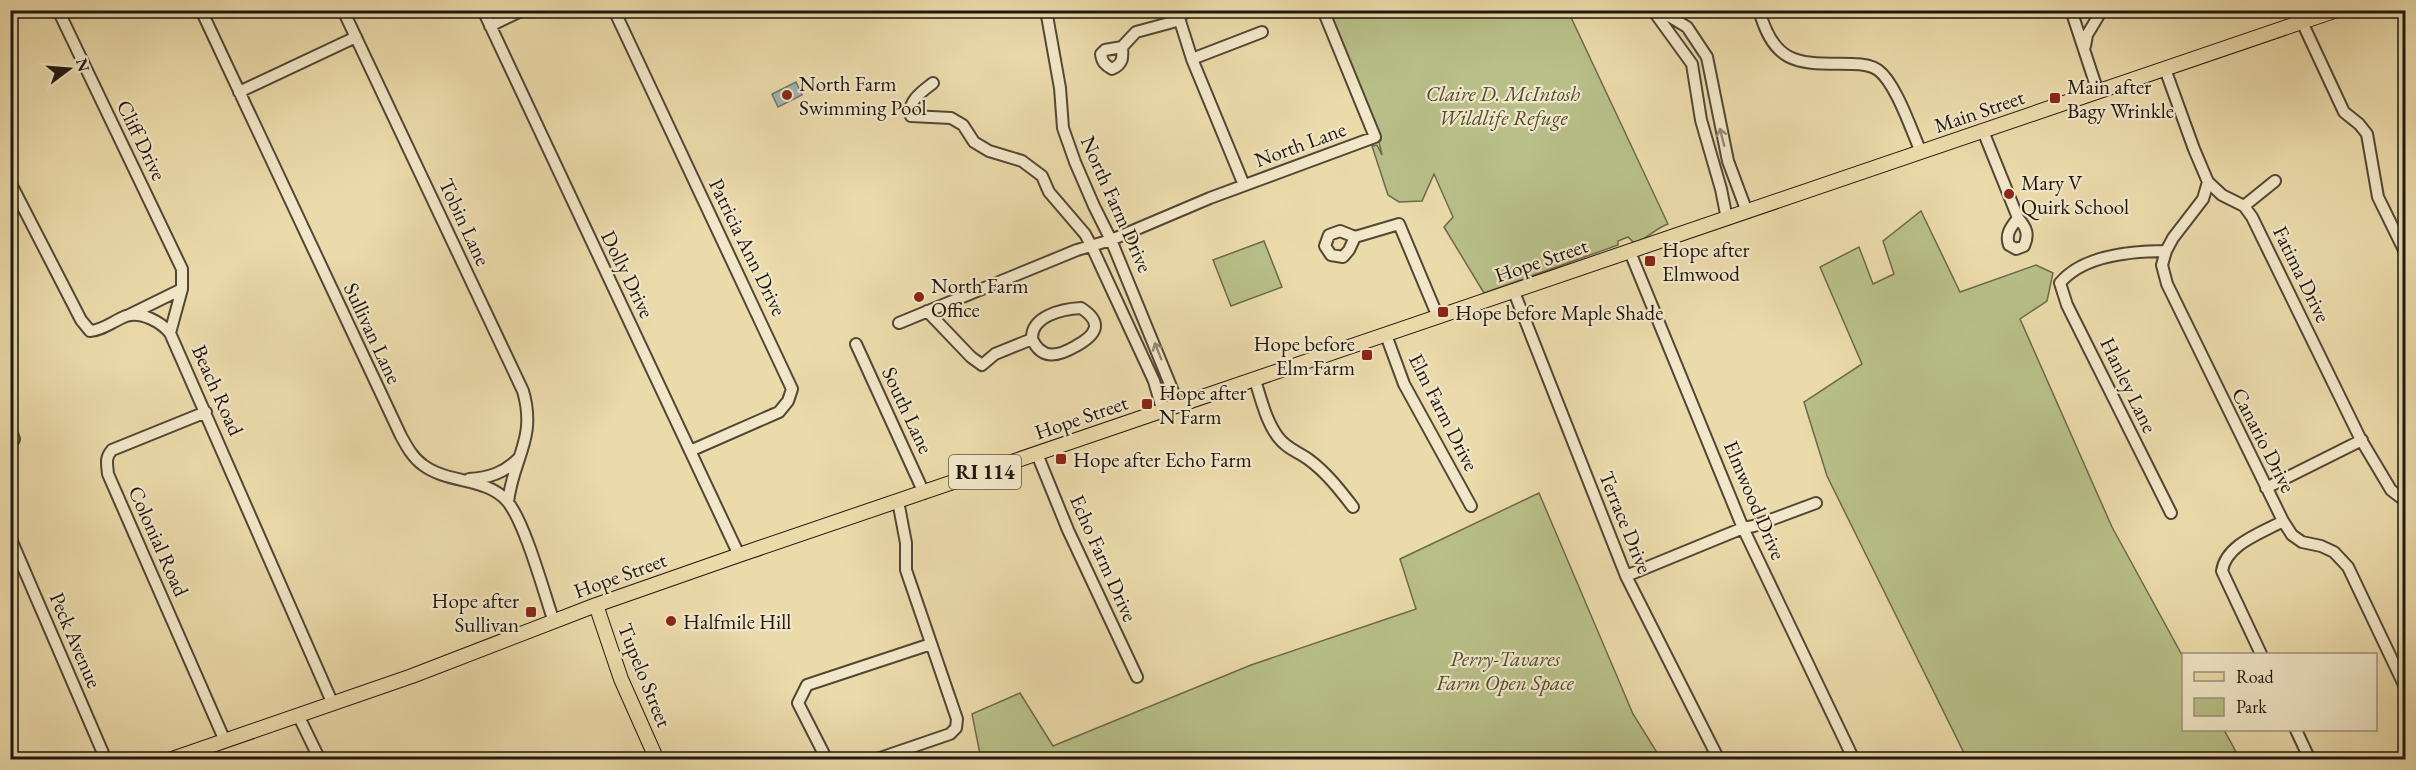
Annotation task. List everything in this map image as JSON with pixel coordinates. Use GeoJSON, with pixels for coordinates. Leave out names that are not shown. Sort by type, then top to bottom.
{"type":"FeatureCollection","features":[{"type":"Feature","properties":{"kind":"main road","name":"Main Street"},"geometry":{"type":"LineString","coordinates":[[1804,192],[2337,10]]}},
{"type":"Feature","properties":{"kind":"main road","name":"Hope Street"},"geometry":{"type":"LineString","coordinates":[[169,759],[412,676],[596,605],[739,555],[1804,192]]}},
{"type":"Feature","properties":{"kind":"main road","name":"Tupelo Street"},"geometry":{"type":"LineString","coordinates":[[596,605],[621,679],[657,759]]}},
{"type":"Feature","properties":{"kind":"street","name":"Cliff Drive"},"geometry":{"type":"LineString","coordinates":[[58,10],[179,259],[183,274],[182,289],[170,333]]}},
{"type":"Feature","properties":{"kind":"street","name":"Sullivan Lane"},"geometry":{"type":"LineString","coordinates":[[201,10],[411,453],[424,466],[440,474],[491,489],[508,502]]}},
{"type":"Feature","properties":{"kind":"street","name":"Tobin Lane"},"geometry":{"type":"LineString","coordinates":[[343,10],[523,391],[529,426],[522,455],[513,474],[508,502]]}},
{"type":"Feature","properties":{"kind":"street","name":"Dolly Drive"},"geometry":{"type":"LineString","coordinates":[[483,10],[739,555]]}},
{"type":"Feature","properties":{"kind":"street"},"geometry":{"type":"LineString","coordinates":[[490,26],[523,10]]}},
{"type":"Feature","properties":{"kind":"street","name":"Patricia Ann Drive"},"geometry":{"type":"LineString","coordinates":[[614,10],[792,389],[788,401],[779,412],[690,451]]}},
{"type":"Feature","properties":{"kind":"street","name":"North Farm Drive"},"geometry":{"type":"LineString","coordinates":[[1046,10],[1060,88],[1063,128],[1094,206],[1112,240],[1179,406]]}},
{"type":"Feature","properties":{"kind":"street"},"geometry":{"type":"LineString","coordinates":[[1122,47],[1136,32],[1179,18],[1188,10]]}},
{"type":"Feature","properties":{"kind":"street","name":"North Lane"},"geometry":{"type":"LineString","coordinates":[[899,323],[1077,250],[1112,240],[1244,185],[1375,137],[1323,10]]}},
{"type":"Feature","properties":{"kind":"street"},"geometry":{"type":"LineString","coordinates":[[1653,10],[1687,56],[1694,72],[1701,120],[1727,219]]}},
{"type":"Feature","properties":{"kind":"street"},"geometry":{"type":"LineString","coordinates":[[1659,10],[1688,27],[1697,39],[1710,67],[1731,170],[1747,213]]}},
{"type":"Feature","properties":{"kind":"street"},"geometry":{"type":"LineString","coordinates":[[1759,10],[1770,39],[1780,52],[1793,60],[1810,64],[1863,64],[1877,69],[1887,79],[1897,96],[1921,153]]}},
{"type":"Feature","properties":{"kind":"street"},"geometry":{"type":"LineString","coordinates":[[2071,10],[2098,92]]}},
{"type":"Feature","properties":{"kind":"street"},"geometry":{"type":"LineString","coordinates":[[2085,49],[2087,35],[2102,10]]}},
{"type":"Feature","properties":{"kind":"street"},"geometry":{"type":"LineString","coordinates":[[1179,18],[1192,59],[1244,185]]}},
{"type":"Feature","properties":{"kind":"street"},"geometry":{"type":"LineString","coordinates":[[2302,22],[2344,111],[2359,124],[2367,135],[2371,146],[2374,186],[2406,254]]}},
{"type":"Feature","properties":{"kind":"street"},"geometry":{"type":"LineString","coordinates":[[1192,59],[1262,32]]}},
{"type":"Feature","properties":{"kind":"street"},"geometry":{"type":"LineString","coordinates":[[239,92],[356,37]]}},
{"type":"Feature","properties":{"kind":"street"},"geometry":{"type":"LineString","coordinates":[[1694,72],[1710,67]]}},
{"type":"Feature","properties":{"kind":"street"},"geometry":{"type":"LineString","coordinates":[[2165,69],[2208,182],[2203,200],[2173,238],[2166,251]]}},
{"type":"Feature","properties":{"kind":"street","name":"North Farm Drive"},"geometry":{"type":"LineString","coordinates":[[933,83],[912,104],[911,116],[951,118],[963,125],[974,142],[989,151],[1022,160],[1042,176],[1049,192],[1085,234],[1154,381],[1163,412]]}},
{"type":"Feature","properties":{"kind":"street"},"geometry":{"type":"LineString","coordinates":[[1701,120],[1718,114]]}},
{"type":"Feature","properties":{"kind":"street"},"geometry":{"type":"LineString","coordinates":[[1983,131],[2018,218]]}},
{"type":"Feature","properties":{"kind":"street"},"geometry":{"type":"LineString","coordinates":[[1715,174],[1731,170]]}},
{"type":"Feature","properties":{"kind":"street"},"geometry":{"type":"LineString","coordinates":[[2244,206],[2275,181]]}},
{"type":"Feature","properties":{"kind":"street"},"geometry":{"type":"LineString","coordinates":[[10,182],[85,326],[92,332],[182,289]]}},
{"type":"Feature","properties":{"kind":"street","name":"Fatima Drive"},"geometry":{"type":"LineString","coordinates":[[2208,182],[2222,195],[2244,206],[2252,217],[2362,440],[2391,490],[2400,497],[2406,498]]}},
{"type":"Feature","properties":{"kind":"street"},"geometry":{"type":"LineString","coordinates":[[1354,237],[1399,224],[1438,317]]}},
{"type":"Feature","properties":{"kind":"street","name":"Hanley Lane"},"geometry":{"type":"LineString","coordinates":[[2166,251],[2120,253],[2104,257],[2068,274],[2060,283],[2067,304],[2171,513]]}},
{"type":"Feature","properties":{"kind":"street","name":"Canario Drive"},"geometry":{"type":"LineString","coordinates":[[2166,251],[2162,265],[2170,293],[2283,521],[2292,535],[2302,542],[2321,546],[2334,552],[2348,567],[2406,689]]}},
{"type":"Feature","properties":{"kind":"street","name":"Elmwood Drive"},"geometry":{"type":"LineString","coordinates":[[1630,252],[1743,528],[1854,759]]}},
{"type":"Feature","properties":{"kind":"street","name":"Terrace Drive"},"geometry":{"type":"LineString","coordinates":[[1514,292],[1626,576],[1719,759]]}},
{"type":"Feature","properties":{"kind":"street"},"geometry":{"type":"LineString","coordinates":[[1081,308],[1090,314],[1095,323],[1095,332],[1090,338],[1060,354],[1050,355],[1036,349],[1032,339],[1032,331],[1036,324],[1069,309],[1081,308]]}},
{"type":"Feature","properties":{"kind":"street"},"geometry":{"type":"LineString","coordinates":[[927,311],[971,357],[982,365],[995,354],[1032,339]]}},
{"type":"Feature","properties":{"kind":"street","name":"Beach Road"},"geometry":{"type":"LineString","coordinates":[[129,315],[154,320],[170,333],[332,702]]}},
{"type":"Feature","properties":{"kind":"street","name":"Elm Farm Drive"},"geometry":{"type":"LineString","coordinates":[[1386,335],[1404,384],[1470,506]]}},
{"type":"Feature","properties":{"kind":"street","name":"South Lane"},"geometry":{"type":"LineString","coordinates":[[856,344],[924,493]]}},
{"type":"Feature","properties":{"kind":"street"},"geometry":{"type":"LineString","coordinates":[[1255,380],[1266,414],[1276,435],[1287,448],[1307,458],[1336,484],[1353,507]]}},
{"type":"Feature","properties":{"kind":"street","name":"Colonial Road"},"geometry":{"type":"LineString","coordinates":[[206,412],[112,450],[106,462],[108,474],[225,741]]}},
{"type":"Feature","properties":{"kind":"street"},"geometry":{"type":"LineString","coordinates":[[10,429],[14,439],[12,444]]}},
{"type":"Feature","properties":{"kind":"street"},"geometry":{"type":"LineString","coordinates":[[2266,488],[2362,440]]}},
{"type":"Feature","properties":{"kind":"street","name":"Echo Farm Drive"},"geometry":{"type":"LineString","coordinates":[[1037,453],[1068,530],[1137,677]]}},
{"type":"Feature","properties":{"kind":"street"},"geometry":{"type":"LineString","coordinates":[[463,480],[490,477],[513,464],[522,455]]}},
{"type":"Feature","properties":{"kind":"street"},"geometry":{"type":"LineString","coordinates":[[874,759],[950,734],[956,728],[957,719],[906,570],[906,543],[898,501]]}},
{"type":"Feature","properties":{"kind":"street"},"geometry":{"type":"LineString","coordinates":[[508,502],[524,536],[554,622]]}},
{"type":"Feature","properties":{"kind":"street"},"geometry":{"type":"LineString","coordinates":[[1626,576],[1743,528],[1816,503]]}},
{"type":"Feature","properties":{"kind":"street"},"geometry":{"type":"LineString","coordinates":[[2261,653],[2222,571],[2223,561],[2230,552],[2245,542],[2283,521]]}},
{"type":"Feature","properties":{"kind":"street","name":"Peck Avenue"},"geometry":{"type":"LineString","coordinates":[[10,537],[106,759]]}},
{"type":"Feature","properties":{"kind":"street"},"geometry":{"type":"LineString","coordinates":[[826,759],[798,703],[807,685],[931,644]]}},
{"type":"Feature","properties":{"kind":"street"},"geometry":{"type":"LineString","coordinates":[[298,715],[320,759]]}},
{"type":"Feature","properties":{"kind":"street"},"geometry":{"type":"LineString","coordinates":[[2297,731],[2310,759]]}},
{"type":"Feature","properties":{"kind":"green space","name":"Claire D. McIntosh Wildlife Refuge"},"geometry":{"type":"Polygon","coordinates":[[[1327,11],[1568,11],[1668,224],[1634,243],[1628,237],[1618,241],[1618,245],[1484,293],[1444,227],[1453,217],[1434,174],[1422,201],[1399,202],[1388,195],[1372,146],[1377,145],[1382,155],[1379,142],[1381,140],[1327,11]]]}},
{"type":"Feature","properties":{"kind":"green space"},"geometry":{"type":"Polygon","coordinates":[[[1921,211],[1960,292],[2036,265],[2053,273],[2047,301],[2020,319],[2112,527],[2182,655],[2182,731],[2225,731],[2240,759],[1967,759],[1827,476],[1804,402],[1862,364],[1820,267],[1859,247],[1873,284],[1894,274],[1883,241],[1921,211]]]}},
{"type":"Feature","properties":{"kind":"green space"},"geometry":{"type":"Polygon","coordinates":[[[1264,241],[1282,287],[1231,306],[1213,260],[1264,241]]]}},
{"type":"Feature","properties":{"kind":"green space","name":"Perry-Tavares Farm Open Space"},"geometry":{"type":"Polygon","coordinates":[[[1539,493],[1633,714],[1661,759],[981,759],[972,714],[1020,693],[1053,746],[1251,665],[1416,609],[1400,559],[1539,493]]]}},
{"type":"Feature","properties":{"kind":"water","name":"North Farm Swimming Pool"},"geometry":{"type":"Polygon","coordinates":[[[796,82],[802,95],[778,107],[772,94],[796,82]]]}},
{"type":"Feature","properties":{"kind":"place","name":"North Farm Swimming Pool"},"geometry":{"type":"Point","coordinates":[787,95]}},
{"type":"Feature","properties":{"kind":"place","name":"Main after Bagy Wrinkle"},"geometry":{"type":"Point","coordinates":[2055,98]}},
{"type":"Feature","properties":{"kind":"place","name":"Mary V Quirk School"},"geometry":{"type":"Point","coordinates":[2009,194]}},
{"type":"Feature","properties":{"kind":"place","name":"Hope after Elmwood"},"geometry":{"type":"Point","coordinates":[1650,261]}},
{"type":"Feature","properties":{"kind":"place","name":"North Farm Office"},"geometry":{"type":"Point","coordinates":[919,297]}},
{"type":"Feature","properties":{"kind":"place","name":"Hope before Maple Shade"},"geometry":{"type":"Point","coordinates":[1443,312]}},
{"type":"Feature","properties":{"kind":"place","name":"Hope before Elm Farm"},"geometry":{"type":"Point","coordinates":[1367,355]}},
{"type":"Feature","properties":{"kind":"place","name":"Hope after N Farm"},"geometry":{"type":"Point","coordinates":[1147,404]}},
{"type":"Feature","properties":{"kind":"place","name":"Hope after Echo Farm"},"geometry":{"type":"Point","coordinates":[1061,459]}},
{"type":"Feature","properties":{"kind":"place","name":"Hope after Sullivan"},"geometry":{"type":"Point","coordinates":[531,612]}},
{"type":"Feature","properties":{"kind":"place","name":"Halfmile Hill"},"geometry":{"type":"Point","coordinates":[671,621]}}]}
